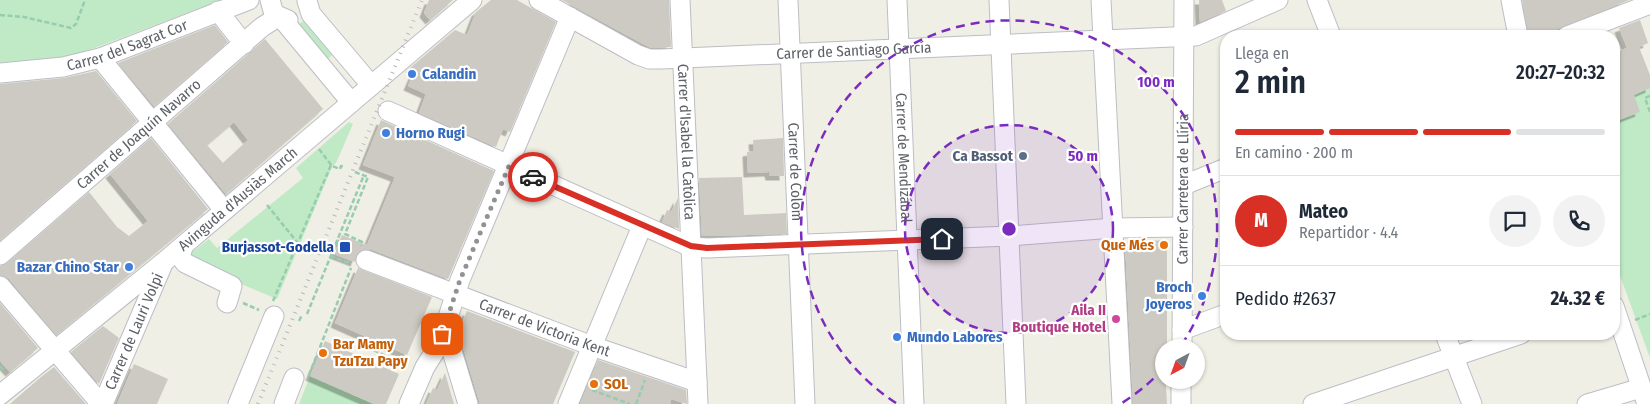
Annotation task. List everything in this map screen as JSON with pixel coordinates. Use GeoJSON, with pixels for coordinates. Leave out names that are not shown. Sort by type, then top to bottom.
{"type":"FeatureCollection","features":[{"type":"Feature","properties":{"kind":"street","name":"Carrer del Sagrat Cor"},"geometry":{"type":"LineString","coordinates":[[0,73],[63,67],[100,58],[249,0]]}},
{"type":"Feature","properties":{"kind":"street"},"geometry":{"type":"LineString","coordinates":[[270,0],[271,9],[351,102]]}},
{"type":"Feature","properties":{"kind":"street","name":"Avinguda d'Ausiàs March"},"geometry":{"type":"LineString","coordinates":[[0,395],[165,261],[472,0]]}},
{"type":"Feature","properties":{"kind":"street","name":"Carrer de Santiago García"},"geometry":{"type":"LineString","coordinates":[[539,0],[644,58],[899,50],[1102,38],[1196,36],[1278,0]]}},
{"type":"Feature","properties":{"kind":"street","name":"Carrer d'Isabel la Catòlica"},"geometry":{"type":"LineString","coordinates":[[680,0],[698,404]]}},
{"type":"Feature","properties":{"kind":"street","name":"Carrer de Colom"},"geometry":{"type":"LineString","coordinates":[[788,0],[805,404]]}},
{"type":"Feature","properties":{"kind":"street","name":"Carrer de Mendizábal"},"geometry":{"type":"LineString","coordinates":[[897,0],[914,404]]}},
{"type":"Feature","properties":{"kind":"street"},"geometry":{"type":"LineString","coordinates":[[999,0],[1016,404]]}},
{"type":"Feature","properties":{"kind":"street"},"geometry":{"type":"LineString","coordinates":[[1101,0],[1122,404]]}},
{"type":"Feature","properties":{"kind":"street","name":"Carrer Carretera de Llíria"},"geometry":{"type":"LineString","coordinates":[[1182,339],[1184,0]]}},
{"type":"Feature","properties":{"kind":"street"},"geometry":{"type":"LineString","coordinates":[[1317,0],[1329,30]]}},
{"type":"Feature","properties":{"kind":"street"},"geometry":{"type":"LineString","coordinates":[[1512,0],[1517,30]]}},
{"type":"Feature","properties":{"kind":"street"},"geometry":{"type":"LineString","coordinates":[[307,1],[311,14],[371,85]]}},
{"type":"Feature","properties":{"kind":"street","name":"Carrer de Joaquín Navarro"},"geometry":{"type":"LineString","coordinates":[[0,255],[272,19],[295,19],[306,8],[307,1]]}},
{"type":"Feature","properties":{"kind":"street"},"geometry":{"type":"LineString","coordinates":[[1583,30],[1650,4]]}},
{"type":"Feature","properties":{"kind":"street"},"geometry":{"type":"LineString","coordinates":[[218,11],[244,44]]}},
{"type":"Feature","properties":{"kind":"street"},"geometry":{"type":"LineString","coordinates":[[409,404],[446,324],[460,280],[570,18]]}},
{"type":"Feature","properties":{"kind":"street"},"geometry":{"type":"LineString","coordinates":[[100,58],[224,210]]}},
{"type":"Feature","properties":{"kind":"street"},"geometry":{"type":"LineString","coordinates":[[388,112],[642,226],[691,246],[707,248],[908,241],[1114,228],[1183,227]]}},
{"type":"Feature","properties":{"kind":"street"},"geometry":{"type":"LineString","coordinates":[[1184,185],[1220,170]]}},
{"type":"Feature","properties":{"kind":"street"},"geometry":{"type":"LineString","coordinates":[[575,399],[592,346],[642,226]]}},
{"type":"Feature","properties":{"kind":"street"},"geometry":{"type":"LineString","coordinates":[[165,261],[221,285],[224,289],[223,301],[232,286],[185,263],[180,256],[184,245]]}},
{"type":"Feature","properties":{"kind":"street","name":"Carrer de Victoria Kent"},"geometry":{"type":"LineString","coordinates":[[363,254],[456,294],[592,346],[697,382]]}},
{"type":"Feature","properties":{"kind":"street","name":"Carrer de Lauri Volpi"},"geometry":{"type":"LineString","coordinates":[[102,404],[165,261]]}},
{"type":"Feature","properties":{"kind":"street"},"geometry":{"type":"LineString","coordinates":[[0,286],[102,404]]}},
{"type":"Feature","properties":{"kind":"street"},"geometry":{"type":"LineString","coordinates":[[238,404],[273,310]]}},
{"type":"Feature","properties":{"kind":"street"},"geometry":{"type":"LineString","coordinates":[[1182,339],[1220,317]]}},
{"type":"Feature","properties":{"kind":"street"},"geometry":{"type":"LineString","coordinates":[[446,324],[448,338],[468,404]]}},
{"type":"Feature","properties":{"kind":"street"},"geometry":{"type":"LineString","coordinates":[[1587,404],[1644,396],[1620,324]]}},
{"type":"Feature","properties":{"kind":"street"},"geometry":{"type":"LineString","coordinates":[[1447,340],[1472,404]]}},
{"type":"Feature","properties":{"kind":"street"},"geometry":{"type":"LineString","coordinates":[[1313,404],[1504,340]]}},
{"type":"Feature","properties":{"kind":"street"},"geometry":{"type":"LineString","coordinates":[[431,358],[444,355],[456,364]]}},
{"type":"Feature","properties":{"kind":"street"},"geometry":{"type":"LineString","coordinates":[[284,404],[300,379]]}},
{"type":"Feature","properties":{"kind":"street"},"geometry":{"type":"LineString","coordinates":[[1181,389],[1181,404]]}},
{"type":"Feature","properties":{"kind":"path"},"geometry":{"type":"LineString","coordinates":[[0,15],[24,17],[71,28],[76,24],[85,0]]}},
{"type":"Feature","properties":{"kind":"path"},"geometry":{"type":"LineString","coordinates":[[1650,96],[1645,98],[1650,112]]}},
{"type":"Feature","properties":{"kind":"path"},"geometry":{"type":"LineString","coordinates":[[317,146],[331,164],[340,170],[342,166],[344,167]]}},
{"type":"Feature","properties":{"kind":"path"},"geometry":{"type":"LineString","coordinates":[[273,310],[298,243],[331,164]]}},
{"type":"Feature","properties":{"kind":"path"},"geometry":{"type":"LineString","coordinates":[[356,172],[368,177],[345,234],[362,242],[363,254]]}},
{"type":"Feature","properties":{"kind":"path"},"geometry":{"type":"LineString","coordinates":[[307,314],[364,176]]}},
{"type":"Feature","properties":{"kind":"path"},"geometry":{"type":"LineString","coordinates":[[267,205],[298,243]]}},
{"type":"Feature","properties":{"kind":"path"},"geometry":{"type":"LineString","coordinates":[[300,379],[353,264],[330,256]]}},
{"type":"Feature","properties":{"kind":"path"},"geometry":{"type":"LineString","coordinates":[[299,321],[302,314]]}},
{"type":"Feature","properties":{"kind":"path"},"geometry":{"type":"LineString","coordinates":[[367,347],[403,364]]}},
{"type":"Feature","properties":{"kind":"path"},"geometry":{"type":"LineString","coordinates":[[636,404],[647,375]]}},
{"type":"Feature","properties":{"kind":"path"},"geometry":{"type":"LineString","coordinates":[[575,399],[630,404]]}},
{"type":"Feature","properties":{"kind":"green space"},"geometry":{"type":"Polygon","coordinates":[[[0,0],[221,0],[84,52],[65,57],[0,63],[0,0]]]}},
{"type":"Feature","properties":{"kind":"green space"},"geometry":{"type":"Polygon","coordinates":[[[305,20],[333,54],[328,59],[300,25],[305,20]]]}},
{"type":"Feature","properties":{"kind":"green space"},"geometry":{"type":"Polygon","coordinates":[[[1650,88],[1650,358],[1620,276],[1620,100],[1650,88]]]}},
{"type":"Feature","properties":{"kind":"green space"},"geometry":{"type":"Polygon","coordinates":[[[349,122],[353,124],[336,163],[332,167],[277,299],[193,264],[191,253],[209,239],[217,248],[303,178],[296,168],[349,122]]]}},
{"type":"Feature","properties":{"kind":"green space"},"geometry":{"type":"Polygon","coordinates":[[[310,376],[374,404],[299,404],[310,376]]]}},
{"type":"Feature","properties":{"kind":"building"},"geometry":{"type":"Polygon","coordinates":[[[429,0],[453,0],[430,20],[424,13],[429,0]]]}},
{"type":"Feature","properties":{"kind":"building"},"geometry":{"type":"Polygon","coordinates":[[[491,0],[517,0],[556,22],[510,132],[503,129],[496,147],[419,113],[426,94],[408,86],[415,70],[410,68],[455,30],[467,35],[476,12],[491,0]]]}},
{"type":"Feature","properties":{"kind":"building"},"geometry":{"type":"Polygon","coordinates":[[[562,0],[669,0],[671,47],[651,48],[562,0]]]}},
{"type":"Feature","properties":{"kind":"building"},"geometry":{"type":"Polygon","coordinates":[[[1199,0],[1222,0],[1226,11],[1200,22],[1199,0]]]}},
{"type":"Feature","properties":{"kind":"building"},"geometry":{"type":"Polygon","coordinates":[[[1522,0],[1629,0],[1556,30],[1528,30],[1522,0]]]}},
{"type":"Feature","properties":{"kind":"building"},"geometry":{"type":"Polygon","coordinates":[[[1640,20],[1648,43],[1639,47],[1650,75],[1650,88],[1634,95],[1640,112],[1620,120],[1620,51],[1627,48],[1619,28],[1640,20]]]}},
{"type":"Feature","properties":{"kind":"building"},"geometry":{"type":"Polygon","coordinates":[[[215,25],[228,42],[154,106],[118,63],[215,25]]]}},
{"type":"Feature","properties":{"kind":"building"},"geometry":{"type":"Polygon","coordinates":[[[265,39],[323,109],[226,194],[168,124],[265,39]],[[234,122],[207,145],[223,163],[248,140],[234,122]]]}},
{"type":"Feature","properties":{"kind":"building"},"geometry":{"type":"Polygon","coordinates":[[[96,71],[137,121],[0,240],[0,84],[64,78],[96,71]]]}},
{"type":"Feature","properties":{"kind":"building"},"geometry":{"type":"Polygon","coordinates":[[[381,120],[494,171],[448,279],[370,249],[359,252],[355,262],[334,254],[342,235],[367,245],[395,177],[363,165],[381,120]]]}},
{"type":"Feature","properties":{"kind":"building"},"geometry":{"type":"Polygon","coordinates":[[[151,138],[208,209],[56,335],[9,279],[0,275],[0,266],[7,263],[89,192],[117,227],[129,236],[148,221],[110,174],[151,138]]]}},
{"type":"Feature","properties":{"kind":"building"},"geometry":{"type":"Polygon","coordinates":[[[783,138],[784,176],[770,176],[769,172],[748,173],[747,152],[754,151],[753,140],[783,138]]]}},
{"type":"Feature","properties":{"kind":"building"},"geometry":{"type":"Polygon","coordinates":[[[742,177],[744,215],[786,213],[787,234],[702,236],[699,178],[742,177]]]}},
{"type":"Feature","properties":{"kind":"building"},"geometry":{"type":"Polygon","coordinates":[[[678,198],[679,229],[662,222],[667,210],[671,212],[678,198]]]}},
{"type":"Feature","properties":{"kind":"building"},"geometry":{"type":"Polygon","coordinates":[[[1167,240],[1167,339],[1155,339],[1155,389],[1166,389],[1167,404],[1133,404],[1125,242],[1167,240]]]}},
{"type":"Feature","properties":{"kind":"building"},"geometry":{"type":"Polygon","coordinates":[[[358,268],[432,297],[407,355],[335,323],[358,268]]]}},
{"type":"Feature","properties":{"kind":"building"},"geometry":{"type":"Polygon","coordinates":[[[0,303],[38,348],[10,372],[0,361],[0,303]]]}},
{"type":"Feature","properties":{"kind":"building"},"geometry":{"type":"Polygon","coordinates":[[[467,311],[575,352],[553,404],[480,404],[458,331],[467,311]]]}},
{"type":"Feature","properties":{"kind":"building"},"geometry":{"type":"Polygon","coordinates":[[[103,326],[119,338],[99,384],[71,352],[103,326]]]}},
{"type":"Feature","properties":{"kind":"building"},"geometry":{"type":"Polygon","coordinates":[[[325,341],[399,374],[386,404],[374,404],[310,376],[325,341]]]}},
{"type":"Feature","properties":{"kind":"building"},"geometry":{"type":"Polygon","coordinates":[[[598,360],[686,390],[687,404],[671,399],[670,404],[580,404],[598,360]]]}},
{"type":"Feature","properties":{"kind":"building"},"geometry":{"type":"Polygon","coordinates":[[[134,364],[168,379],[157,404],[117,404],[134,364]]]}},
{"type":"Feature","properties":{"kind":"building"},"geometry":{"type":"Polygon","coordinates":[[[54,367],[86,404],[10,404],[41,377],[54,367]]]}},
{"type":"Feature","properties":{"kind":"building"},"geometry":{"type":"Polygon","coordinates":[[[445,373],[454,404],[426,404],[433,388],[437,390],[445,373]]]}},
{"type":"Feature","properties":{"kind":"railway"},"geometry":{"type":"LineString","coordinates":[[258,404],[422,0]]}},
{"type":"Feature","properties":{"kind":"way so far"},"geometry":{"type":"LineString","coordinates":[[442,334],[460,280],[509,166],[533,177]]}},
{"type":"Feature","properties":{"kind":"place","name":"Calandin"},"geometry":{"type":"Point","coordinates":[412,74]}},
{"type":"Feature","properties":{"kind":"place","name":"Horno Rugi"},"geometry":{"type":"Point","coordinates":[386,133]}},
{"type":"Feature","properties":{"kind":"place","name":"Ca Bassot"},"geometry":{"type":"Point","coordinates":[1023,156]}},
{"type":"Feature","properties":{"kind":"place","name":"Que Més"},"geometry":{"type":"Point","coordinates":[1164,245]}},
{"type":"Feature","properties":{"kind":"place","name":"Burjassot-Godella"},"geometry":{"type":"Point","coordinates":[345,247]}},
{"type":"Feature","properties":{"kind":"place","name":"Bazar Chino Star"},"geometry":{"type":"Point","coordinates":[129,267]}},
{"type":"Feature","properties":{"kind":"place","name":"Broch Joyeros"},"geometry":{"type":"Point","coordinates":[1202,296]}},
{"type":"Feature","properties":{"kind":"place","name":"Aila II Boutique Hotel"},"geometry":{"type":"Point","coordinates":[1116,319]}},
{"type":"Feature","properties":{"kind":"place","name":"Mundo Labores"},"geometry":{"type":"Point","coordinates":[897,337]}},
{"type":"Feature","properties":{"kind":"place","name":"Bar Mamy TzuTzu Papy"},"geometry":{"type":"Point","coordinates":[323,353]}},
{"type":"Feature","properties":{"kind":"place","name":"SOL"},"geometry":{"type":"Point","coordinates":[594,384]}},
{"type":"Feature","properties":{"kind":"route"},"geometry":{"type":"LineString","coordinates":[[533,177],[678,242],[691,246],[707,248],[942,239]]}}]}
